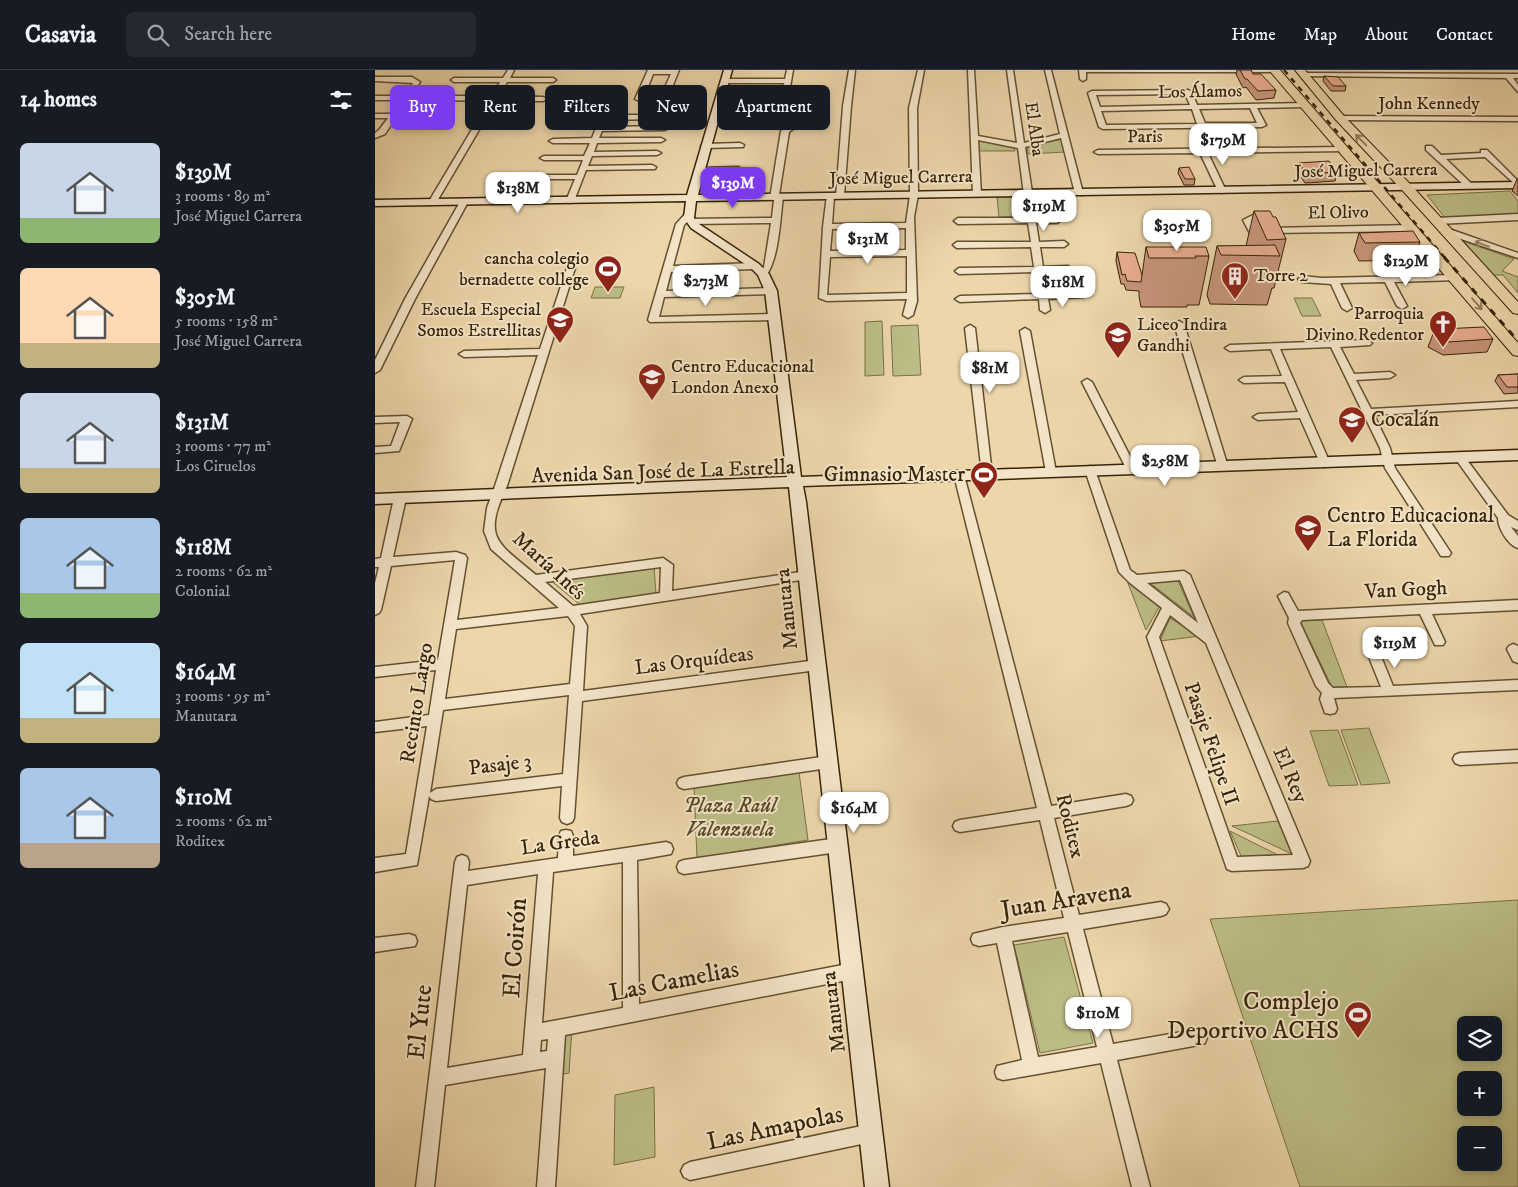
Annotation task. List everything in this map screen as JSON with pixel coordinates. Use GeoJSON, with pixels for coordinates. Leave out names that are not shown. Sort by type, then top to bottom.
{"type":"FeatureCollection","features":[{"type":"Feature","properties":{"kind":"main road"},"geometry":{"type":"LineString","coordinates":[[1274,70],[1518,352]]}},
{"type":"Feature","properties":{"kind":"main road"},"geometry":{"type":"LineString","coordinates":[[1302,72],[1340,118],[1407,188],[1518,310]]}},
{"type":"Feature","properties":{"kind":"main road"},"geometry":{"type":"LineString","coordinates":[[692,199],[690,218],[695,226],[759,270]]}},
{"type":"Feature","properties":{"kind":"main road","name":"Manutara"},"geometry":{"type":"LineString","coordinates":[[759,270],[771,291],[795,485]]}},
{"type":"Feature","properties":{"kind":"street"},"geometry":{"type":"LineString","coordinates":[[501,85],[511,70]]}},
{"type":"Feature","properties":{"kind":"street"},"geometry":{"type":"LineString","coordinates":[[692,199],[705,146],[728,70]]}},
{"type":"Feature","properties":{"kind":"street"},"geometry":{"type":"LineString","coordinates":[[787,85],[790,70]]}},
{"type":"Feature","properties":{"kind":"street"},"geometry":{"type":"LineString","coordinates":[[852,70],[835,197],[827,226],[821,294],[823,297],[911,296]]}},
{"type":"Feature","properties":{"kind":"street"},"geometry":{"type":"LineString","coordinates":[[908,315],[911,296],[910,225],[914,195],[913,108],[921,70]]}},
{"type":"Feature","properties":{"kind":"street"},"geometry":{"type":"LineString","coordinates":[[971,70],[977,194]]}},
{"type":"Feature","properties":{"kind":"street","name":"El Alba"},"geometry":{"type":"LineString","coordinates":[[1010,70],[1045,310]]}},
{"type":"Feature","properties":{"kind":"street"},"geometry":{"type":"LineString","coordinates":[[1047,70],[1079,193]]}},
{"type":"Feature","properties":{"kind":"street"},"geometry":{"type":"LineString","coordinates":[[1083,80],[1082,70],[1274,70]]}},
{"type":"Feature","properties":{"kind":"street"},"geometry":{"type":"LineString","coordinates":[[1106,70],[1109,79]]}},
{"type":"Feature","properties":{"kind":"street"},"geometry":{"type":"LineString","coordinates":[[1131,70],[1133,80]]}},
{"type":"Feature","properties":{"kind":"street"},"geometry":{"type":"LineString","coordinates":[[1181,70],[1184,78]]}},
{"type":"Feature","properties":{"kind":"street"},"geometry":{"type":"LineString","coordinates":[[650,71],[676,71],[664,98],[639,99],[650,71]]}},
{"type":"Feature","properties":{"kind":"street"},"geometry":{"type":"LineString","coordinates":[[1302,72],[1518,76]]}},
{"type":"Feature","properties":{"kind":"street"},"geometry":{"type":"LineString","coordinates":[[1508,76],[1518,90]]}},
{"type":"Feature","properties":{"kind":"street"},"geometry":{"type":"LineString","coordinates":[[375,79],[416,81],[416,85]]}},
{"type":"Feature","properties":{"kind":"street"},"geometry":{"type":"LineString","coordinates":[[454,80],[553,80]]}},
{"type":"Feature","properties":{"kind":"street"},"geometry":{"type":"LineString","coordinates":[[724,81],[788,81]]}},
{"type":"Feature","properties":{"kind":"street"},"geometry":{"type":"LineString","coordinates":[[1202,126],[1188,92],[1092,93],[1103,127],[1202,126],[1262,125],[1253,106]]}},
{"type":"Feature","properties":{"kind":"street"},"geometry":{"type":"LineString","coordinates":[[375,98],[390,98]]}},
{"type":"Feature","properties":{"kind":"street"},"geometry":{"type":"LineString","coordinates":[[535,99],[543,99]]}},
{"type":"Feature","properties":{"kind":"street","name":"Los Álamos"},"geometry":{"type":"LineString","coordinates":[[1097,109],[1304,105]]}},
{"type":"Feature","properties":{"kind":"street"},"geometry":{"type":"LineString","coordinates":[[375,116],[390,116]]}},
{"type":"Feature","properties":{"kind":"street","name":"John Kennedy"},"geometry":{"type":"LineString","coordinates":[[1340,118],[1518,119]]}},
{"type":"Feature","properties":{"kind":"street"},"geometry":{"type":"LineString","coordinates":[[375,138],[381,133],[390,119]]}},
{"type":"Feature","properties":{"kind":"street"},"geometry":{"type":"LineString","coordinates":[[712,123],[717,123]]}},
{"type":"Feature","properties":{"kind":"street"},"geometry":{"type":"LineString","coordinates":[[432,203],[474,130]]}},
{"type":"Feature","properties":{"kind":"street"},"geometry":{"type":"LineString","coordinates":[[570,201],[600,130]]}},
{"type":"Feature","properties":{"kind":"street"},"geometry":{"type":"LineString","coordinates":[[667,269],[759,270],[769,267],[787,130]]}},
{"type":"Feature","properties":{"kind":"street"},"geometry":{"type":"LineString","coordinates":[[974,137],[1020,146],[1065,135]]}},
{"type":"Feature","properties":{"kind":"street"},"geometry":{"type":"LineString","coordinates":[[553,141],[661,140]]}},
{"type":"Feature","properties":{"kind":"street"},"geometry":{"type":"LineString","coordinates":[[705,146],[740,145]]}},
{"type":"Feature","properties":{"kind":"street"},"geometry":{"type":"LineString","coordinates":[[1429,148],[1470,186]]}},
{"type":"Feature","properties":{"kind":"street","name":"Paris"},"geometry":{"type":"LineString","coordinates":[[1098,152],[1342,149]]}},
{"type":"Feature","properties":{"kind":"street"},"geometry":{"type":"LineString","coordinates":[[1203,151],[1222,191]]}},
{"type":"Feature","properties":{"kind":"street"},"geometry":{"type":"LineString","coordinates":[[544,158],[657,153]]}},
{"type":"Feature","properties":{"kind":"street"},"geometry":{"type":"LineString","coordinates":[[1440,157],[1486,154],[1518,185]]}},
{"type":"Feature","properties":{"kind":"street"},"geometry":{"type":"LineString","coordinates":[[583,168],[651,166]]}},
{"type":"Feature","properties":{"kind":"street"},"geometry":{"type":"LineString","coordinates":[[699,170],[736,169]]}},
{"type":"Feature","properties":{"kind":"street"},"geometry":{"type":"LineString","coordinates":[[534,177],[580,177]]}},
{"type":"Feature","properties":{"kind":"street","name":"José Miguel Carrera"},"geometry":{"type":"LineString","coordinates":[[375,204],[1518,185]]}},
{"type":"Feature","properties":{"kind":"street"},"geometry":{"type":"LineString","coordinates":[[375,370],[410,298],[464,202]]}},
{"type":"Feature","properties":{"kind":"street"},"geometry":{"type":"LineString","coordinates":[[1437,221],[1518,217]]}},
{"type":"Feature","properties":{"kind":"street"},"geometry":{"type":"LineString","coordinates":[[775,317],[653,320],[680,224],[690,218],[776,220]]}},
{"type":"Feature","properties":{"kind":"street"},"geometry":{"type":"LineString","coordinates":[[1495,218],[1518,226]]}},
{"type":"Feature","properties":{"kind":"street"},"geometry":{"type":"LineString","coordinates":[[957,221],[1057,220]]}},
{"type":"Feature","properties":{"kind":"street"},"geometry":{"type":"LineString","coordinates":[[827,226],[910,225]]}},
{"type":"Feature","properties":{"kind":"street","name":"El Olivo"},"geometry":{"type":"LineString","coordinates":[[1265,231],[1411,228]]}},
{"type":"Feature","properties":{"kind":"street"},"geometry":{"type":"LineString","coordinates":[[1446,231],[1517,256]]}},
{"type":"Feature","properties":{"kind":"street"},"geometry":{"type":"LineString","coordinates":[[957,245],[1064,244]]}},
{"type":"Feature","properties":{"kind":"street"},"geometry":{"type":"LineString","coordinates":[[825,254],[911,253]]}},
{"type":"Feature","properties":{"kind":"street","name":"María Inés"},"geometry":{"type":"LineString","coordinates":[[567,818],[581,626],[571,611],[492,542],[489,526],[491,509],[571,268]]}},
{"type":"Feature","properties":{"kind":"street"},"geometry":{"type":"LineString","coordinates":[[959,271],[1068,269]]}},
{"type":"Feature","properties":{"kind":"street"},"geometry":{"type":"LineString","coordinates":[[1302,279],[1334,281],[1454,278]]}},
{"type":"Feature","properties":{"kind":"street"},"geometry":{"type":"LineString","coordinates":[[1388,280],[1402,306]]}},
{"type":"Feature","properties":{"kind":"street"},"geometry":{"type":"LineString","coordinates":[[1334,281],[1347,308]]}},
{"type":"Feature","properties":{"kind":"street"},"geometry":{"type":"LineString","coordinates":[[660,294],[771,291]]}},
{"type":"Feature","properties":{"kind":"street"},"geometry":{"type":"LineString","coordinates":[[961,299],[1081,295]]}},
{"type":"Feature","properties":{"kind":"street"},"geometry":{"type":"LineString","coordinates":[[1179,324],[1223,467]]}},
{"type":"Feature","properties":{"kind":"street"},"geometry":{"type":"LineString","coordinates":[[970,328],[987,474]]}},
{"type":"Feature","properties":{"kind":"street"},"geometry":{"type":"LineString","coordinates":[[1025,331],[1051,472]]}},
{"type":"Feature","properties":{"kind":"street"},"geometry":{"type":"LineString","coordinates":[[1229,348],[1367,343]]}},
{"type":"Feature","properties":{"kind":"street"},"geometry":{"type":"LineString","coordinates":[[1334,344],[1385,448],[1390,468],[1445,553]]}},
{"type":"Feature","properties":{"kind":"street"},"geometry":{"type":"LineString","coordinates":[[1274,346],[1325,463]]}},
{"type":"Feature","properties":{"kind":"street"},"geometry":{"type":"LineString","coordinates":[[464,354],[544,352]]}},
{"type":"Feature","properties":{"kind":"street"},"geometry":{"type":"LineString","coordinates":[[1350,377],[1390,375]]}},
{"type":"Feature","properties":{"kind":"street"},"geometry":{"type":"LineString","coordinates":[[1244,380],[1288,379]]}},
{"type":"Feature","properties":{"kind":"street"},"geometry":{"type":"LineString","coordinates":[[1087,382],[1131,468]]}},
{"type":"Feature","properties":{"kind":"street"},"geometry":{"type":"LineString","coordinates":[[1367,412],[1518,404]]}},
{"type":"Feature","properties":{"kind":"street"},"geometry":{"type":"LineString","coordinates":[[1258,417],[1304,415]]}},
{"type":"Feature","properties":{"kind":"street"},"geometry":{"type":"LineString","coordinates":[[375,420],[407,419],[395,449],[375,450]]}},
{"type":"Feature","properties":{"kind":"street","name":"Avenida San José de La Estrella"},"geometry":{"type":"LineString","coordinates":[[960,478],[987,474],[1091,473],[1131,468],[1223,467],[1518,455]]}},
{"type":"Feature","properties":{"kind":"street"},"geometry":{"type":"LineString","coordinates":[[1460,458],[1504,518],[1518,526]]}},
{"type":"Feature","properties":{"kind":"street","name":"Avenida San José de La Estrella"},"geometry":{"type":"LineString","coordinates":[[375,505],[400,501],[496,497],[1091,473],[1205,471],[1223,467]]}},
{"type":"Feature","properties":{"kind":"street","name":"El Rey"},"geometry":{"type":"LineString","coordinates":[[1091,473],[1125,572],[1211,640]]}},
{"type":"Feature","properties":{"kind":"street","name":"Roditex"},"geometry":{"type":"LineString","coordinates":[[960,478],[1141,1187]]}},
{"type":"Feature","properties":{"kind":"street","name":"Manutara"},"geometry":{"type":"LineString","coordinates":[[795,485],[877,1187]]}},
{"type":"Feature","properties":{"kind":"street","name":"Avenida San José de La Estrella"},"geometry":{"type":"LineString","coordinates":[[375,499],[400,501]]}},
{"type":"Feature","properties":{"kind":"street"},"geometry":{"type":"LineString","coordinates":[[375,610],[380,562],[400,501]]}},
{"type":"Feature","properties":{"kind":"street"},"geometry":{"type":"LineString","coordinates":[[1504,518],[1504,526],[1518,544]]}},
{"type":"Feature","properties":{"kind":"street","name":"Recinto Largo"},"geometry":{"type":"LineString","coordinates":[[375,866],[412,860],[461,557],[380,562]]}},
{"type":"Feature","properties":{"kind":"street"},"geometry":{"type":"LineString","coordinates":[[535,579],[663,562],[667,564],[666,596]]}},
{"type":"Feature","properties":{"kind":"street"},"geometry":{"type":"LineString","coordinates":[[451,625],[571,611],[807,575]]}},
{"type":"Feature","properties":{"kind":"street","name":"El Rey"},"geometry":{"type":"LineString","coordinates":[[1134,580],[1184,575],[1303,860],[1232,864]]}},
{"type":"Feature","properties":{"kind":"street"},"geometry":{"type":"LineString","coordinates":[[1284,596],[1295,618],[1294,623],[1323,686],[1329,692],[1339,694],[1518,685]]}},
{"type":"Feature","properties":{"kind":"street","name":"Van Gogh"},"geometry":{"type":"LineString","coordinates":[[1295,618],[1301,615],[1518,605]]}},
{"type":"Feature","properties":{"kind":"street","name":"Pasaje Felipe II"},"geometry":{"type":"LineString","coordinates":[[1168,607],[1153,638],[1232,864]]}},
{"type":"Feature","properties":{"kind":"street"},"geometry":{"type":"LineString","coordinates":[[1423,609],[1439,642]]}},
{"type":"Feature","properties":{"kind":"street"},"geometry":{"type":"LineString","coordinates":[[1375,657],[1389,691]]}},
{"type":"Feature","properties":{"kind":"street"},"geometry":{"type":"LineString","coordinates":[[375,672],[444,664]]}},
{"type":"Feature","properties":{"kind":"street","name":"Las Orquídeas"},"geometry":{"type":"LineString","coordinates":[[437,705],[576,693],[817,665]]}},
{"type":"Feature","properties":{"kind":"street"},"geometry":{"type":"LineString","coordinates":[[1329,692],[1327,699],[1330,709]]}},
{"type":"Feature","properties":{"kind":"street"},"geometry":{"type":"LineString","coordinates":[[375,728],[435,720]]}},
{"type":"Feature","properties":{"kind":"street"},"geometry":{"type":"LineString","coordinates":[[1459,759],[1518,756]]}},
{"type":"Feature","properties":{"kind":"street"},"geometry":{"type":"LineString","coordinates":[[684,783],[828,762]]}},
{"type":"Feature","properties":{"kind":"street","name":"Pasaje 3"},"geometry":{"type":"LineString","coordinates":[[436,795],[570,778]]}},
{"type":"Feature","properties":{"kind":"street"},"geometry":{"type":"LineString","coordinates":[[960,826],[1126,800]]}},
{"type":"Feature","properties":{"kind":"street"},"geometry":{"type":"LineString","coordinates":[[565,864],[566,836]]}},
{"type":"Feature","properties":{"kind":"street"},"geometry":{"type":"LineString","coordinates":[[684,867],[838,845]]}},
{"type":"Feature","properties":{"kind":"street","name":"La Greda"},"geometry":{"type":"LineString","coordinates":[[460,879],[666,849]]}},
{"type":"Feature","properties":{"kind":"street"},"geometry":{"type":"LineString","coordinates":[[630,854],[631,1014]]}},
{"type":"Feature","properties":{"kind":"street","name":"El Yute"},"geometry":{"type":"LineString","coordinates":[[425,1187],[439,1078],[462,862]]}},
{"type":"Feature","properties":{"kind":"street","name":"El Coirón"},"geometry":{"type":"LineString","coordinates":[[534,1033],[546,867]]}},
{"type":"Feature","properties":{"kind":"street","name":"Juan Aravena"},"geometry":{"type":"LineString","coordinates":[[979,939],[1161,909]]}},
{"type":"Feature","properties":{"kind":"street"},"geometry":{"type":"LineString","coordinates":[[1003,934],[1032,1067]]}},
{"type":"Feature","properties":{"kind":"street"},"geometry":{"type":"LineString","coordinates":[[375,945],[409,941]]}},
{"type":"Feature","properties":{"kind":"street","name":"Las Camelias"},"geometry":{"type":"LineString","coordinates":[[534,1033],[853,971]]}},
{"type":"Feature","properties":{"kind":"street"},"geometry":{"type":"LineString","coordinates":[[546,1187],[557,1029]]}},
{"type":"Feature","properties":{"kind":"street"},"geometry":{"type":"LineString","coordinates":[[531,1062],[534,1033]]}},
{"type":"Feature","properties":{"kind":"street"},"geometry":{"type":"LineString","coordinates":[[1003,1072],[1199,1037]]}},
{"type":"Feature","properties":{"kind":"street"},"geometry":{"type":"LineString","coordinates":[[439,1078],[555,1058]]}},
{"type":"Feature","properties":{"kind":"street","name":"Las Amapolas"},"geometry":{"type":"LineString","coordinates":[[690,1171],[871,1133]]}},
{"type":"Feature","properties":{"kind":"green space"},"geometry":{"type":"Polygon","coordinates":[[[1063,139],[1065,152],[1028,154],[1027,146],[1063,139]]]}},
{"type":"Feature","properties":{"kind":"green space"},"geometry":{"type":"Polygon","coordinates":[[[976,140],[1014,146],[1015,151],[977,151],[976,140]]]}},
{"type":"Feature","properties":{"kind":"green space"},"geometry":{"type":"Polygon","coordinates":[[[1510,191],[1518,201],[1518,214],[1445,218],[1427,195],[1510,191]]]}},
{"type":"Feature","properties":{"kind":"green space"},"geometry":{"type":"Polygon","coordinates":[[[997,197],[1016,197],[1019,216],[999,217],[997,197]]]}},
{"type":"Feature","properties":{"kind":"green space"},"geometry":{"type":"Polygon","coordinates":[[[1463,241],[1514,259],[1502,271],[1518,277],[1518,293],[1503,275],[1493,275],[1463,241]]]}},
{"type":"Feature","properties":{"kind":"green space","name":"cancha colegio bernadette college"},"geometry":{"type":"Polygon","coordinates":[[[595,287],[624,287],[620,298],[591,298],[595,287]]]}},
{"type":"Feature","properties":{"kind":"green space"},"geometry":{"type":"Polygon","coordinates":[[[1294,298],[1312,298],[1321,316],[1302,316],[1294,298]]]}},
{"type":"Feature","properties":{"kind":"green space"},"geometry":{"type":"Polygon","coordinates":[[[882,321],[884,375],[865,376],[865,322],[882,321]]]}},
{"type":"Feature","properties":{"kind":"green space"},"geometry":{"type":"Polygon","coordinates":[[[918,325],[921,375],[893,376],[891,326],[918,325]]]}},
{"type":"Feature","properties":{"kind":"green space"},"geometry":{"type":"Polygon","coordinates":[[[654,566],[656,594],[580,605],[550,580],[654,566]]]}},
{"type":"Feature","properties":{"kind":"green space"},"geometry":{"type":"Polygon","coordinates":[[[1126,578],[1161,604],[1146,630],[1126,578]]]}},
{"type":"Feature","properties":{"kind":"green space"},"geometry":{"type":"Polygon","coordinates":[[[1178,581],[1194,617],[1150,583],[1178,581]]]}},
{"type":"Feature","properties":{"kind":"green space"},"geometry":{"type":"Polygon","coordinates":[[[1170,618],[1200,636],[1160,641],[1170,618]]]}},
{"type":"Feature","properties":{"kind":"green space"},"geometry":{"type":"Polygon","coordinates":[[[1322,620],[1347,687],[1332,687],[1300,621],[1322,620]]]}},
{"type":"Feature","properties":{"kind":"green space"},"geometry":{"type":"Polygon","coordinates":[[[1369,728],[1390,783],[1361,785],[1341,730],[1369,728]]]}},
{"type":"Feature","properties":{"kind":"green space"},"geometry":{"type":"Polygon","coordinates":[[[1338,730],[1358,785],[1329,786],[1310,731],[1338,730]]]}},
{"type":"Feature","properties":{"kind":"green space","name":"Plaza Raúl Valenzuela"},"geometry":{"type":"Polygon","coordinates":[[[799,772],[808,840],[697,858],[694,788],[799,772]]]}},
{"type":"Feature","properties":{"kind":"green space"},"geometry":{"type":"Polygon","coordinates":[[[1278,821],[1292,854],[1232,826],[1278,821]]]}},
{"type":"Feature","properties":{"kind":"green space"},"geometry":{"type":"Polygon","coordinates":[[[1230,831],[1286,859],[1242,858],[1230,831]]]}},
{"type":"Feature","properties":{"kind":"green space","name":"Complejo Deportivo ACHS"},"geometry":{"type":"Polygon","coordinates":[[[1518,900],[1518,1187],[1300,1187],[1210,919],[1518,900]]]}},
{"type":"Feature","properties":{"kind":"green space"},"geometry":{"type":"Polygon","coordinates":[[[1064,937],[1093,1043],[1040,1053],[1014,945],[1064,937]]]}},
{"type":"Feature","properties":{"kind":"green space"},"geometry":{"type":"Polygon","coordinates":[[[572,1028],[569,1073],[547,1077],[551,1031],[572,1028]]]}},
{"type":"Feature","properties":{"kind":"green space"},"geometry":{"type":"Polygon","coordinates":[[[654,1087],[655,1157],[614,1165],[615,1095],[654,1087]]]}},
{"type":"Feature","properties":{"kind":"building"},"geometry":{"type":"Polygon","coordinates":[[[1240,70],[1251,70],[1253,74],[1261,74],[1276,90],[1258,91],[1245,79],[1240,70]]]}},
{"type":"Feature","properties":{"kind":"building"},"geometry":{"type":"Polygon","coordinates":[[[1324,76],[1338,77],[1346,86],[1333,86],[1324,76]]]}},
{"type":"Feature","properties":{"kind":"building"},"geometry":{"type":"Polygon","coordinates":[[[1329,161],[1337,172],[1307,174],[1299,163],[1329,161]]]}},
{"type":"Feature","properties":{"kind":"building"},"geometry":{"type":"Polygon","coordinates":[[[1189,167],[1195,179],[1185,179],[1179,168],[1189,167]]]}},
{"type":"Feature","properties":{"kind":"building"},"geometry":{"type":"Polygon","coordinates":[[[1254,211],[1270,211],[1273,217],[1276,217],[1286,239],[1267,240],[1254,211]]]}},
{"type":"Feature","properties":{"kind":"building"},"geometry":{"type":"Polygon","coordinates":[[[1413,231],[1420,242],[1365,243],[1359,233],[1413,231]]]}},
{"type":"Feature","properties":{"kind":"building"},"geometry":{"type":"Polygon","coordinates":[[[1275,245],[1280,256],[1221,255],[1217,246],[1275,245]]]}},
{"type":"Feature","properties":{"kind":"building"},"geometry":{"type":"Polygon","coordinates":[[[1146,247],[1206,247],[1209,256],[1195,256],[1196,258],[1149,258],[1146,247]]]}},
{"type":"Feature","properties":{"kind":"building"},"geometry":{"type":"Polygon","coordinates":[[[1117,252],[1135,253],[1142,275],[1141,282],[1127,281],[1125,274],[1122,275],[1117,252]]]}},
{"type":"Feature","properties":{"kind":"building"},"geometry":{"type":"Polygon","coordinates":[[[1484,327],[1493,339],[1448,342],[1433,334],[1441,329],[1484,327]]]}},
{"type":"Feature","properties":{"kind":"building"},"geometry":{"type":"Polygon","coordinates":[[[1518,374],[1518,387],[1507,387],[1498,375],[1518,374]]]}},
{"type":"Feature","properties":{"kind":"railway"},"geometry":{"type":"LineString","coordinates":[[1284,70],[1445,258]]}},
{"type":"Feature","properties":{"kind":"railway"},"geometry":{"type":"LineString","coordinates":[[1444,257],[1518,341]]}},
{"type":"Feature","properties":{"kind":"place","name":"cancha colegio bernadette college"},"geometry":{"type":"Point","coordinates":[608,293]}},
{"type":"Feature","properties":{"kind":"place","name":"Torre 2"},"geometry":{"type":"Point","coordinates":[1235,300]}},
{"type":"Feature","properties":{"kind":"place","name":"Escuela Especial Somos Estrellitas"},"geometry":{"type":"Point","coordinates":[560,344]}},
{"type":"Feature","properties":{"kind":"place","name":"Parroquia Divino Redentor"},"geometry":{"type":"Point","coordinates":[1443,348]}},
{"type":"Feature","properties":{"kind":"place","name":"Liceo Indira Gandhi"},"geometry":{"type":"Point","coordinates":[1118,359]}},
{"type":"Feature","properties":{"kind":"place","name":"Centro Educacional London Anexo"},"geometry":{"type":"Point","coordinates":[652,401]}},
{"type":"Feature","properties":{"kind":"place","name":"Cocalán"},"geometry":{"type":"Point","coordinates":[1352,444]}},
{"type":"Feature","properties":{"kind":"place","name":"Gimnasio Master"},"geometry":{"type":"Point","coordinates":[984,499]}},
{"type":"Feature","properties":{"kind":"place","name":"Centro Educacional La Florida"},"geometry":{"type":"Point","coordinates":[1308,552]}},
{"type":"Feature","properties":{"kind":"place","name":"Complejo Deportivo ACHS"},"geometry":{"type":"Point","coordinates":[1358,1039]}}]}
